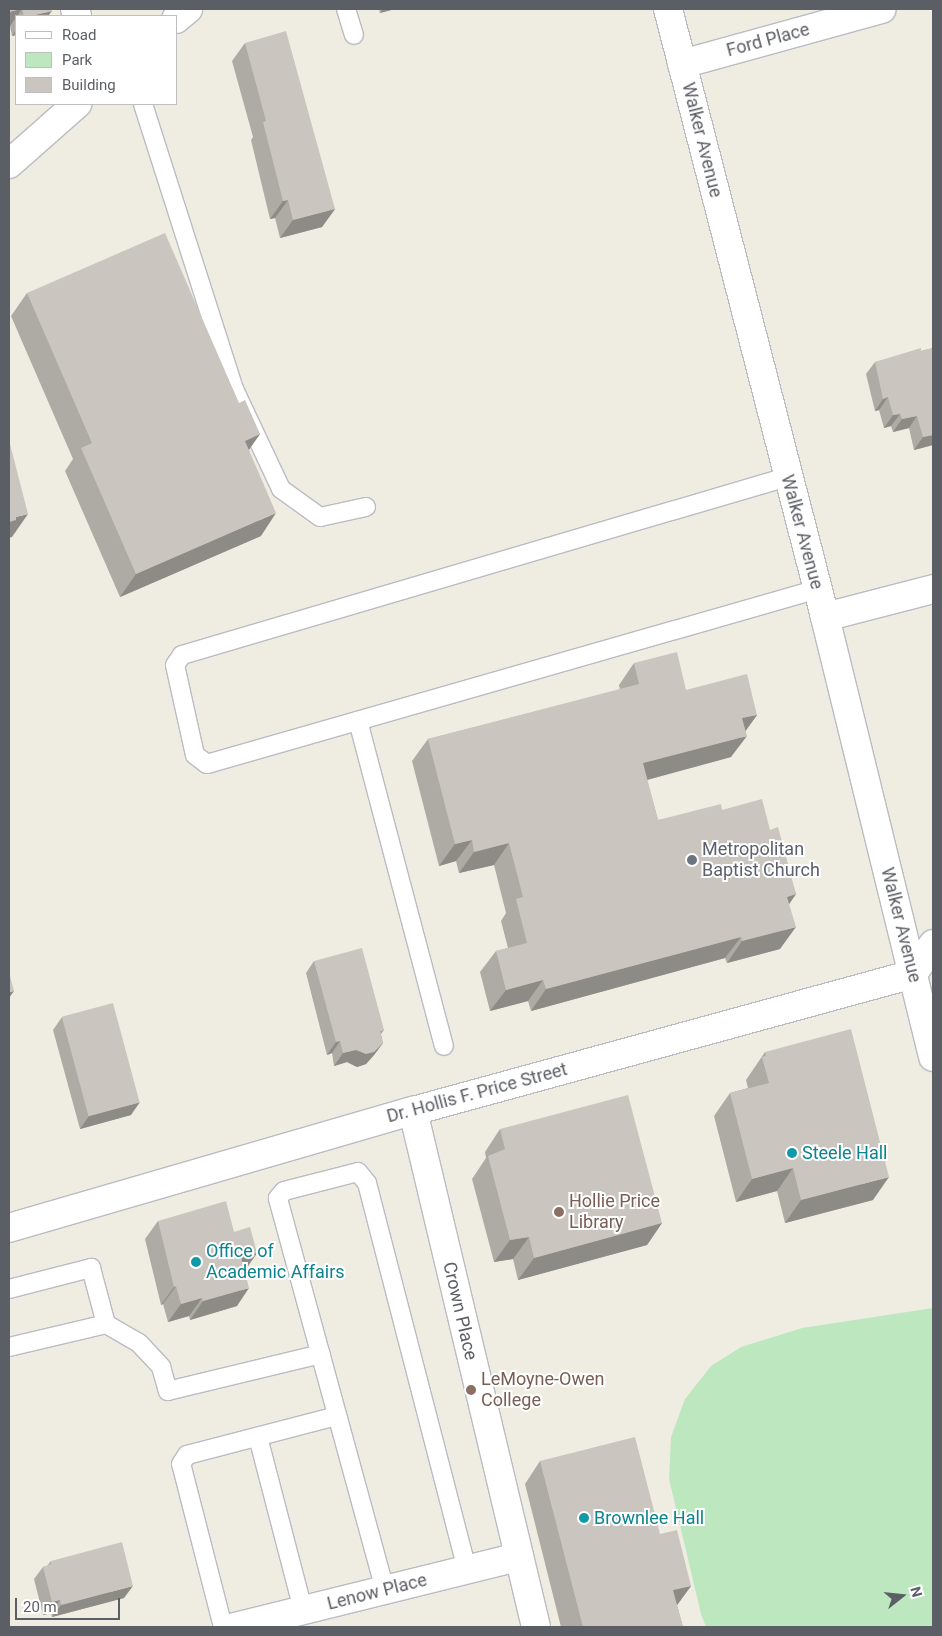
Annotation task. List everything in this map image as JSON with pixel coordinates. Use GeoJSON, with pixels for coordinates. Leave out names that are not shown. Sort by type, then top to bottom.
{"type":"FeatureCollection","features":[{"type":"Feature","properties":{"kind":"street"},"geometry":{"type":"LineString","coordinates":[[178,17],[188,9]]}},
{"type":"Feature","properties":{"kind":"street","name":"Walker Avenue"},"geometry":{"type":"LineString","coordinates":[[668,9],[787,477],[818,589],[933,1057]]}},
{"type":"Feature","properties":{"kind":"street","name":"Ford Place"},"geometry":{"type":"LineString","coordinates":[[682,64],[882,9]]}},
{"type":"Feature","properties":{"kind":"street"},"geometry":{"type":"LineString","coordinates":[[9,164],[76,105]]}},
{"type":"Feature","properties":{"kind":"street"},"geometry":{"type":"LineString","coordinates":[[825,617],[933,589]]}},
{"type":"Feature","properties":{"kind":"street"},"geometry":{"type":"LineString","coordinates":[[913,974],[933,944]]}},
{"type":"Feature","properties":{"kind":"street","name":"Dr. Hollis F. Price Street"},"geometry":{"type":"LineString","coordinates":[[9,1228],[413,1111],[913,974]]}},
{"type":"Feature","properties":{"kind":"street","name":"Crown Place"},"geometry":{"type":"LineString","coordinates":[[413,1111],[518,1557],[532,1626]]}},
{"type":"Feature","properties":{"kind":"street","name":"Lenow Place"},"geometry":{"type":"LineString","coordinates":[[235,1627],[518,1557]]}},
{"type":"Feature","properties":{"kind":"lane"},"geometry":{"type":"LineString","coordinates":[[346,9],[354,35]]}},
{"type":"Feature","properties":{"kind":"lane"},"geometry":{"type":"LineString","coordinates":[[143,105],[234,389],[281,489],[320,516],[366,507]]}},
{"type":"Feature","properties":{"kind":"lane"},"geometry":{"type":"LineString","coordinates":[[787,477],[182,655],[175,665],[195,755],[207,764],[818,589]]}},
{"type":"Feature","properties":{"kind":"lane"},"geometry":{"type":"LineString","coordinates":[[358,721],[444,1046]]}},
{"type":"Feature","properties":{"kind":"lane"},"geometry":{"type":"LineString","coordinates":[[385,1590],[278,1198],[284,1191],[358,1172],[367,1183],[467,1570]]}},
{"type":"Feature","properties":{"kind":"lane"},"geometry":{"type":"LineString","coordinates":[[9,1288],[91,1268],[106,1324]]}},
{"type":"Feature","properties":{"kind":"lane"},"geometry":{"type":"LineString","coordinates":[[9,1347],[106,1324],[139,1343],[161,1367],[168,1391],[321,1354]]}},
{"type":"Feature","properties":{"kind":"lane"},"geometry":{"type":"LineString","coordinates":[[223,1627],[181,1464],[187,1455],[337,1416]]}},
{"type":"Feature","properties":{"kind":"lane"},"geometry":{"type":"LineString","coordinates":[[258,1437],[303,1610]]}},
{"type":"Feature","properties":{"kind":"green space"},"geometry":{"type":"Polygon","coordinates":[[[933,1308],[933,1627],[706,1627],[701,1614],[669,1479],[671,1437],[685,1399],[711,1366],[741,1347],[802,1328],[933,1308]]]}},
{"type":"Feature","properties":{"kind":"building"},"geometry":{"type":"Polygon","coordinates":[[[9,9],[21,9],[9,12],[9,9]]]}},
{"type":"Feature","properties":{"kind":"building"},"geometry":{"type":"Polygon","coordinates":[[[22,9],[52,9],[52,11],[35,15],[24,15],[22,9]]]}},
{"type":"Feature","properties":{"kind":"building"},"geometry":{"type":"Polygon","coordinates":[[[286,31],[335,209],[293,220],[288,200],[283,201],[263,122],[266,121],[245,43],[286,31]]]}},
{"type":"Feature","properties":{"kind":"building"},"geometry":{"type":"Polygon","coordinates":[[[165,233],[239,403],[245,400],[260,434],[245,441],[276,513],[136,574],[81,448],[92,443],[27,293],[165,233]]]}},
{"type":"Feature","properties":{"kind":"building"},"geometry":{"type":"Polygon","coordinates":[[[921,348],[921,351],[933,348],[933,435],[923,437],[917,416],[902,419],[900,414],[893,415],[888,397],[883,399],[875,362],[921,348]]]}},
{"type":"Feature","properties":{"kind":"building"},"geometry":{"type":"Polygon","coordinates":[[[9,440],[28,514],[16,517],[16,520],[9,522],[9,440]]]}},
{"type":"Feature","properties":{"kind":"building","name":"Metropolitan Baptist Church"},"geometry":{"type":"Polygon","coordinates":[[[677,652],[686,690],[747,674],[757,715],[742,718],[747,736],[643,763],[658,820],[721,804],[722,810],[762,799],[770,830],[778,827],[796,894],[787,897],[796,927],[742,941],[741,937],[546,989],[543,980],[506,990],[496,951],[527,943],[516,899],[523,897],[509,843],[474,852],[472,840],[455,844],[428,739],[639,684],[634,663],[677,652]]]}},
{"type":"Feature","properties":{"kind":"building"},"geometry":{"type":"Polygon","coordinates":[[[362,948],[384,1030],[380,1031],[383,1043],[374,1052],[366,1054],[356,1050],[343,1053],[340,1041],[336,1042],[314,961],[362,948]]]}},
{"type":"Feature","properties":{"kind":"building"},"geometry":{"type":"Polygon","coordinates":[[[9,972],[14,991],[9,992],[9,972]]]}},
{"type":"Feature","properties":{"kind":"building"},"geometry":{"type":"Polygon","coordinates":[[[113,1003],[140,1102],[88,1116],[62,1017],[113,1003]]]}},
{"type":"Feature","properties":{"kind":"building","name":"Steele Hall"},"geometry":{"type":"Polygon","coordinates":[[[851,1029],[889,1177],[801,1200],[793,1168],[752,1179],[730,1093],[769,1083],[762,1057],[766,1056],[765,1052],[851,1029]]]}},
{"type":"Feature","properties":{"kind":"building","name":"Hollie Price Library"},"geometry":{"type":"Polygon","coordinates":[[[628,1095],[662,1223],[534,1258],[529,1237],[510,1240],[488,1156],[505,1149],[500,1129],[628,1095]]]}},
{"type":"Feature","properties":{"kind":"building","name":"Office of Academic Affairs"},"geometry":{"type":"Polygon","coordinates":[[[226,1201],[234,1232],[250,1227],[257,1253],[241,1257],[249,1288],[203,1301],[202,1298],[181,1304],[176,1286],[174,1287],[158,1221],[226,1201]]]}},
{"type":"Feature","properties":{"kind":"building","name":"Brownlee Hall"},"geometry":{"type":"Polygon","coordinates":[[[635,1437],[660,1534],[677,1530],[691,1586],[673,1590],[683,1627],[583,1627],[540,1461],[635,1437]]]}},
{"type":"Feature","properties":{"kind":"building"},"geometry":{"type":"Polygon","coordinates":[[[122,1542],[133,1586],[61,1605],[60,1600],[52,1602],[43,1567],[51,1564],[51,1561],[122,1542]]]}},
{"type":"Feature","properties":{"kind":"place","name":"Metropolitan Baptist Church"},"geometry":{"type":"Point","coordinates":[692,860]}},
{"type":"Feature","properties":{"kind":"place","name":"Steele Hall"},"geometry":{"type":"Point","coordinates":[792,1153]}},
{"type":"Feature","properties":{"kind":"place","name":"Hollie Price Library"},"geometry":{"type":"Point","coordinates":[559,1212]}},
{"type":"Feature","properties":{"kind":"place","name":"Office of Academic Affairs"},"geometry":{"type":"Point","coordinates":[196,1262]}},
{"type":"Feature","properties":{"kind":"place","name":"LeMoyne-Owen College"},"geometry":{"type":"Point","coordinates":[471,1390]}},
{"type":"Feature","properties":{"kind":"place","name":"Brownlee Hall"},"geometry":{"type":"Point","coordinates":[584,1518]}}]}
